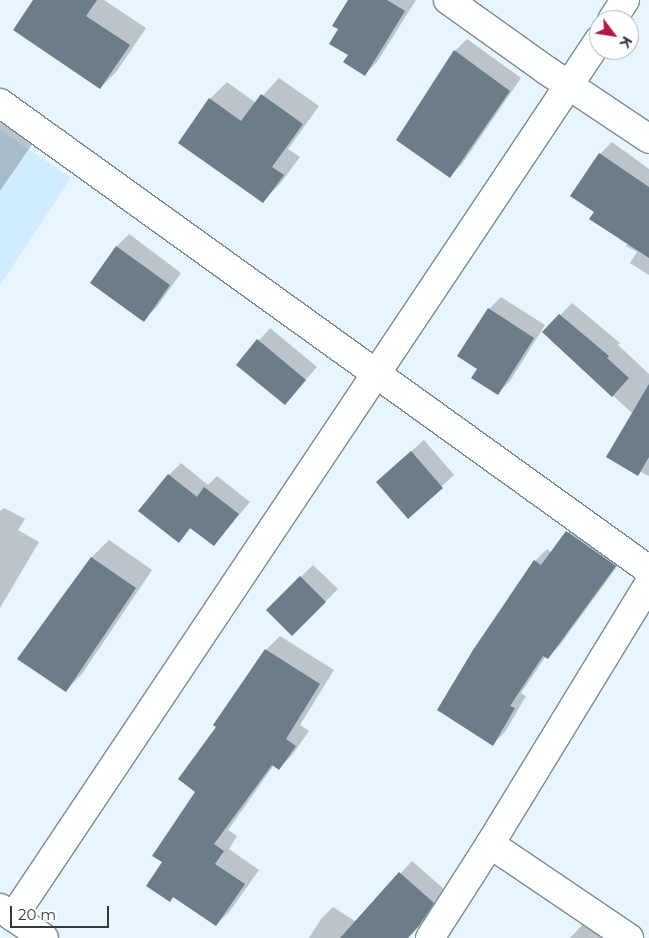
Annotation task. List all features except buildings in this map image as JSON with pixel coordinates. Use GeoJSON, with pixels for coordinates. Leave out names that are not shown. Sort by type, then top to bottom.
{"type":"FeatureCollection","features":[{"type":"Feature","properties":{"kind":"street"},"geometry":{"type":"LineString","coordinates":[[448,0],[649,139]]}},
{"type":"Feature","properties":{"kind":"street"},"geometry":{"type":"LineString","coordinates":[[44,938],[6,912],[377,374],[589,56]]}},
{"type":"Feature","properties":{"kind":"street"},"geometry":{"type":"LineString","coordinates":[[0,103],[649,570]]}},
{"type":"Feature","properties":{"kind":"street"},"geometry":{"type":"LineString","coordinates":[[430,938],[490,844],[649,584]]}},
{"type":"Feature","properties":{"kind":"street"},"geometry":{"type":"LineString","coordinates":[[490,844],[629,938]]}},
{"type":"Feature","properties":{"kind":"shaded area"},"geometry":{"type":"Polygon","coordinates":[[[0,130],[71,178],[0,285],[0,130]]]}}]}
